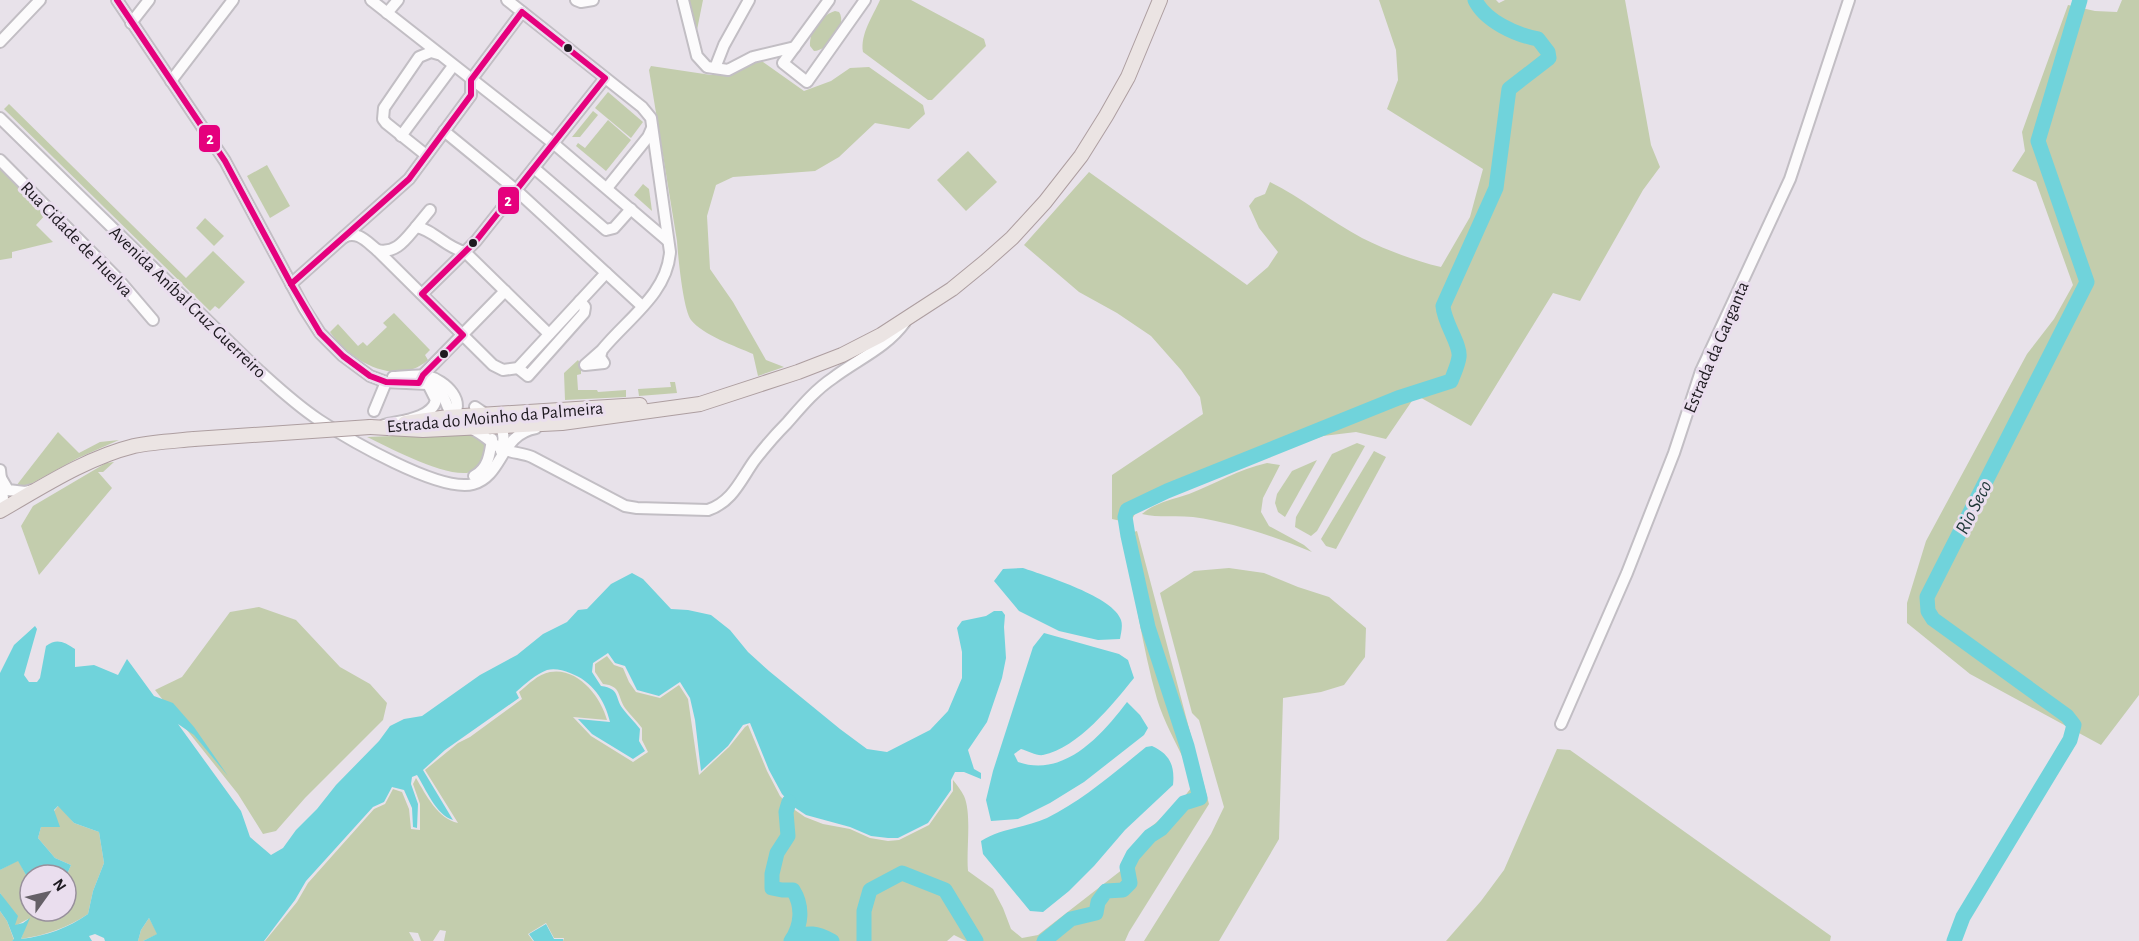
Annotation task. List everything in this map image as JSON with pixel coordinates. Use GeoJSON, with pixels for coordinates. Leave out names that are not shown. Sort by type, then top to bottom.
{"type":"FeatureCollection","features":[{"type":"Feature","properties":{"kind":"main road","name":"Estrada do Moinho da Palmeira"},"geometry":{"type":"LineString","coordinates":[[376,427],[423,430],[468,427],[504,440],[562,423],[700,404],[842,355],[881,335],[952,289],[1012,238],[1045,202],[1081,156],[1106,116],[1128,77],[1160,0]]}},
{"type":"Feature","properties":{"kind":"main road","name":"Estrada do Moinho da Palmeira"},"geometry":{"type":"LineString","coordinates":[[376,427],[481,411],[509,413],[676,402],[743,391]]}},
{"type":"Feature","properties":{"kind":"main road"},"geometry":{"type":"LineString","coordinates":[[0,511],[81,466],[133,447],[171,441],[376,427]]}},
{"type":"Feature","properties":{"kind":"street"},"geometry":{"type":"LineString","coordinates":[[0,42],[40,0]]}},
{"type":"Feature","properties":{"kind":"street"},"geometry":{"type":"LineString","coordinates":[[117,0],[225,161],[320,333],[350,362],[369,376],[386,382],[435,379],[461,400],[481,411],[504,440]]}},
{"type":"Feature","properties":{"kind":"street"},"geometry":{"type":"LineString","coordinates":[[131,23],[149,0]]}},
{"type":"Feature","properties":{"kind":"street"},"geometry":{"type":"LineString","coordinates":[[171,81],[233,0]]}},
{"type":"Feature","properties":{"kind":"street"},"geometry":{"type":"LineString","coordinates":[[371,0],[554,143],[668,241]]}},
{"type":"Feature","properties":{"kind":"street"},"geometry":{"type":"LineString","coordinates":[[387,13],[398,0]]}},
{"type":"Feature","properties":{"kind":"street"},"geometry":{"type":"LineString","coordinates":[[507,0],[650,115],[670,252],[667,273],[653,294],[602,350],[585,364],[604,363],[600,357],[602,350]]}},
{"type":"Feature","properties":{"kind":"street"},"geometry":{"type":"LineString","coordinates":[[576,0],[581,2],[593,0]]}},
{"type":"Feature","properties":{"kind":"street"},"geometry":{"type":"LineString","coordinates":[[683,0],[697,57],[707,67],[728,70],[753,57],[795,47]]}},
{"type":"Feature","properties":{"kind":"street"},"geometry":{"type":"LineString","coordinates":[[715,68],[724,45],[749,0]]}},
{"type":"Feature","properties":{"kind":"street"},"geometry":{"type":"LineString","coordinates":[[829,0],[783,63],[807,82],[865,0]]}},
{"type":"Feature","properties":{"kind":"street","name":"Estrada da Garganta"},"geometry":{"type":"LineString","coordinates":[[1561,724],[1627,573],[1674,453],[1701,371],[1790,179],[1849,0]]}},
{"type":"Feature","properties":{"kind":"street"},"geometry":{"type":"LineString","coordinates":[[291,284],[409,179],[471,95],[471,80],[522,12]]}},
{"type":"Feature","properties":{"kind":"street"},"geometry":{"type":"LineString","coordinates":[[419,39],[422,48],[419,57],[382,113],[386,123],[426,155]]}},
{"type":"Feature","properties":{"kind":"street"},"geometry":{"type":"LineString","coordinates":[[419,57],[431,52],[439,55]]}},
{"type":"Feature","properties":{"kind":"street"},"geometry":{"type":"LineString","coordinates":[[401,136],[453,66]]}},
{"type":"Feature","properties":{"kind":"street"},"geometry":{"type":"LineString","coordinates":[[422,294],[476,241],[605,78]]}},
{"type":"Feature","properties":{"kind":"street","name":"Avenida Aníbal Cruz Guerreiro"},"geometry":{"type":"LineString","coordinates":[[0,118],[255,368],[290,399],[319,420],[395,462]]}},
{"type":"Feature","properties":{"kind":"street"},"geometry":{"type":"LineString","coordinates":[[607,188],[643,143],[652,127]]}},
{"type":"Feature","properties":{"kind":"street"},"geometry":{"type":"LineString","coordinates":[[444,131],[516,190],[642,306]]}},
{"type":"Feature","properties":{"kind":"street"},"geometry":{"type":"LineString","coordinates":[[643,143],[655,146]]}},
{"type":"Feature","properties":{"kind":"street","name":"Rua Cidade de Huelva"},"geometry":{"type":"LineString","coordinates":[[0,160],[118,279],[153,320]]}},
{"type":"Feature","properties":{"kind":"street"},"geometry":{"type":"LineString","coordinates":[[534,168],[606,231],[614,228],[631,209]]}},
{"type":"Feature","properties":{"kind":"street"},"geometry":{"type":"LineString","coordinates":[[392,264],[391,257],[398,247],[430,210]]}},
{"type":"Feature","properties":{"kind":"street"},"geometry":{"type":"LineString","coordinates":[[361,237],[359,226],[362,221]]}},
{"type":"Feature","properties":{"kind":"street"},"geometry":{"type":"LineString","coordinates":[[416,227],[424,228],[448,246],[465,252],[549,334]]}},
{"type":"Feature","properties":{"kind":"street"},"geometry":{"type":"LineString","coordinates":[[344,237],[352,234],[361,237],[376,249],[498,369],[518,368],[528,376],[584,313],[585,307],[580,301]]}},
{"type":"Feature","properties":{"kind":"street"},"geometry":{"type":"LineString","coordinates":[[376,249],[388,251],[398,247]]}},
{"type":"Feature","properties":{"kind":"street"},"geometry":{"type":"LineString","coordinates":[[518,368],[606,273]]}},
{"type":"Feature","properties":{"kind":"street"},"geometry":{"type":"LineString","coordinates":[[423,381],[505,291]]}},
{"type":"Feature","properties":{"kind":"street"},"geometry":{"type":"LineString","coordinates":[[395,462],[450,477],[477,475],[488,462],[495,429],[518,452],[625,506],[708,510],[719,506],[734,492],[767,444],[814,394],[833,377],[888,341],[909,317]]}},
{"type":"Feature","properties":{"kind":"street"},"geometry":{"type":"LineString","coordinates":[[350,362],[369,372],[423,381],[439,390],[457,422],[492,442],[504,440],[527,430],[590,420]]}},
{"type":"Feature","properties":{"kind":"street"},"geometry":{"type":"LineString","coordinates":[[376,427],[414,417],[433,408],[436,398],[423,381]]}},
{"type":"Feature","properties":{"kind":"street"},"geometry":{"type":"LineString","coordinates":[[374,411],[386,382]]}},
{"type":"Feature","properties":{"kind":"street"},"geometry":{"type":"LineString","coordinates":[[397,429],[439,425],[453,417],[458,410],[457,402],[445,385]]}},
{"type":"Feature","properties":{"kind":"street"},"geometry":{"type":"LineString","coordinates":[[395,462],[428,477],[473,484],[496,466],[504,440],[504,419],[569,414],[610,407]]}},
{"type":"Feature","properties":{"kind":"street"},"geometry":{"type":"LineString","coordinates":[[1,474],[8,490],[25,492],[40,488]]}},
{"type":"Feature","properties":{"kind":"street"},"geometry":{"type":"LineString","coordinates":[[0,506],[3,499],[1,474]]}},
{"type":"Feature","properties":{"kind":"green space"},"geometry":{"type":"Polygon","coordinates":[[[688,0],[703,0],[697,30],[688,0]]]}},
{"type":"Feature","properties":{"kind":"green space"},"geometry":{"type":"Polygon","coordinates":[[[880,0],[911,0],[984,39],[986,46],[932,100],[928,100],[863,52],[865,32],[880,0]]]}},
{"type":"Feature","properties":{"kind":"green space"},"geometry":{"type":"Polygon","coordinates":[[[1379,0],[1496,0],[1499,3],[1505,0],[1625,0],[1651,145],[1660,167],[1643,190],[1580,301],[1553,293],[1471,426],[1416,395],[1386,439],[1356,432],[1323,436],[1142,501],[1130,523],[1112,519],[1112,475],[1203,414],[1200,397],[1181,370],[1151,336],[1117,313],[1079,292],[1024,245],[1089,172],[1247,285],[1268,267],[1278,252],[1259,228],[1249,206],[1255,198],[1265,194],[1270,182],[1362,238],[1401,255],[1441,267],[1470,217],[1483,169],[1387,109],[1398,80],[1396,50],[1379,0]]]}},
{"type":"Feature","properties":{"kind":"green space"},"geometry":{"type":"Polygon","coordinates":[[[2122,0],[2139,0],[2139,695],[2101,745],[1970,674],[1907,623],[1907,603],[1926,541],[2027,354],[2054,319],[2073,285],[2036,182],[2012,171],[2025,151],[2022,132],[2068,5],[2095,11],[2117,12],[2122,0]]]}},
{"type":"Feature","properties":{"kind":"green space"},"geometry":{"type":"Polygon","coordinates":[[[835,11],[839,12],[841,17],[839,30],[825,47],[814,51],[810,46],[811,35],[820,20],[835,11]]]}},
{"type":"Feature","properties":{"kind":"green space"},"geometry":{"type":"Polygon","coordinates":[[[759,59],[804,91],[831,81],[850,68],[869,67],[923,105],[925,114],[909,129],[875,123],[839,157],[815,171],[733,177],[716,185],[707,216],[710,269],[733,302],[766,360],[784,367],[758,376],[753,354],[703,331],[688,314],[649,70],[651,66],[711,75],[730,73],[759,59]]]}},
{"type":"Feature","properties":{"kind":"green space"},"geometry":{"type":"Polygon","coordinates":[[[608,92],[643,122],[631,138],[595,108],[608,92]]]}},
{"type":"Feature","properties":{"kind":"green space"},"geometry":{"type":"Polygon","coordinates":[[[9,104],[186,278],[213,251],[245,282],[219,309],[215,306],[210,311],[4,109],[9,104]]]}},
{"type":"Feature","properties":{"kind":"green space"},"geometry":{"type":"Polygon","coordinates":[[[593,111],[598,115],[580,137],[572,137],[593,111]]]}},
{"type":"Feature","properties":{"kind":"green space"},"geometry":{"type":"Polygon","coordinates":[[[608,120],[631,140],[606,171],[576,146],[578,143],[585,148],[608,120]]]}},
{"type":"Feature","properties":{"kind":"green space"},"geometry":{"type":"Polygon","coordinates":[[[968,151],[997,182],[966,211],[937,180],[968,151]]]}},
{"type":"Feature","properties":{"kind":"green space"},"geometry":{"type":"Polygon","coordinates":[[[267,165],[290,206],[270,218],[247,176],[267,165]]]}},
{"type":"Feature","properties":{"kind":"green space"},"geometry":{"type":"Polygon","coordinates":[[[0,166],[47,213],[36,225],[53,242],[12,252],[12,258],[0,260],[0,166]]]}},
{"type":"Feature","properties":{"kind":"green space"},"geometry":{"type":"Polygon","coordinates":[[[643,184],[649,189],[652,211],[634,195],[643,184]]]}},
{"type":"Feature","properties":{"kind":"green space"},"geometry":{"type":"Polygon","coordinates":[[[205,218],[224,236],[214,246],[196,228],[205,218]]]}},
{"type":"Feature","properties":{"kind":"green space"},"geometry":{"type":"Polygon","coordinates":[[[394,313],[430,350],[425,355],[428,360],[415,368],[402,372],[374,367],[349,353],[330,332],[338,324],[358,346],[363,342],[367,346],[387,327],[383,323],[394,313]]]}},
{"type":"Feature","properties":{"kind":"green space"},"geometry":{"type":"Polygon","coordinates":[[[578,360],[584,370],[577,375],[578,390],[597,390],[598,392],[626,390],[626,397],[565,400],[564,373],[578,360]]]}},
{"type":"Feature","properties":{"kind":"green space"},"geometry":{"type":"Polygon","coordinates":[[[670,382],[675,382],[677,393],[639,396],[638,389],[671,387],[670,382]]]}},
{"type":"Feature","properties":{"kind":"green space"},"geometry":{"type":"Polygon","coordinates":[[[58,432],[79,453],[100,442],[119,440],[78,458],[25,487],[16,486],[58,432]]]}},
{"type":"Feature","properties":{"kind":"green space"},"geometry":{"type":"Polygon","coordinates":[[[468,433],[484,441],[484,454],[482,462],[474,471],[464,473],[436,468],[367,437],[468,433]]]}},
{"type":"Feature","properties":{"kind":"green space"},"geometry":{"type":"Polygon","coordinates":[[[1357,443],[1365,446],[1317,531],[1311,536],[1295,527],[1296,517],[1332,454],[1357,443]]]}},
{"type":"Feature","properties":{"kind":"green space"},"geometry":{"type":"Polygon","coordinates":[[[1374,451],[1386,457],[1336,549],[1326,546],[1321,539],[1374,451]]]}},
{"type":"Feature","properties":{"kind":"green space"},"geometry":{"type":"Polygon","coordinates":[[[1317,460],[1285,517],[1278,512],[1275,503],[1277,494],[1292,471],[1317,460]]]}},
{"type":"Feature","properties":{"kind":"green space"},"geometry":{"type":"Polygon","coordinates":[[[114,462],[103,472],[98,472],[112,488],[39,575],[21,526],[33,506],[106,463],[114,462]]]}},
{"type":"Feature","properties":{"kind":"green space"},"geometry":{"type":"Polygon","coordinates":[[[1267,463],[1280,465],[1263,498],[1261,512],[1269,526],[1304,545],[1312,552],[1239,526],[1193,517],[1142,514],[1159,504],[1267,463]]]}},
{"type":"Feature","properties":{"kind":"green space"},"geometry":{"type":"Polygon","coordinates":[[[1137,531],[1209,804],[1125,941],[966,941],[954,935],[947,941],[563,941],[564,938],[554,938],[546,923],[528,934],[533,941],[444,941],[446,931],[440,930],[433,941],[421,941],[418,933],[409,932],[414,941],[265,941],[297,902],[308,883],[374,809],[385,804],[393,789],[402,792],[409,809],[411,829],[420,830],[420,804],[413,784],[416,778],[428,799],[444,817],[458,823],[425,770],[458,743],[470,737],[522,699],[519,692],[541,675],[550,672],[570,674],[594,693],[607,720],[573,717],[591,736],[633,762],[648,752],[642,740],[642,728],[625,708],[616,689],[603,684],[595,672],[595,664],[607,656],[614,665],[623,668],[636,692],[660,698],[679,685],[688,699],[699,775],[729,747],[748,725],[780,796],[805,817],[823,824],[850,829],[870,838],[899,840],[929,825],[953,791],[953,780],[963,794],[966,804],[968,871],[993,889],[1011,929],[1022,938],[1038,935],[1123,869],[1143,834],[1181,801],[1194,784],[1161,710],[1147,659],[1124,535],[1137,531]]]}},
{"type":"Feature","properties":{"kind":"green space"},"geometry":{"type":"Polygon","coordinates":[[[1229,568],[1264,573],[1329,597],[1366,628],[1365,657],[1344,685],[1321,692],[1283,698],[1279,839],[1219,941],[1144,941],[1211,834],[1224,807],[1199,720],[1192,713],[1160,593],[1194,571],[1229,568]]]}},
{"type":"Feature","properties":{"kind":"green space"},"geometry":{"type":"Polygon","coordinates":[[[259,607],[296,620],[340,667],[370,684],[387,703],[383,720],[305,798],[276,831],[263,834],[238,794],[155,690],[182,677],[230,612],[259,607]]]}},
{"type":"Feature","properties":{"kind":"green space"},"geometry":{"type":"Polygon","coordinates":[[[1557,749],[1570,750],[1831,936],[1830,941],[1446,941],[1504,870],[1557,749]]]}},
{"type":"Feature","properties":{"kind":"green space"},"geometry":{"type":"Polygon","coordinates":[[[59,805],[74,823],[99,832],[104,863],[93,891],[88,914],[78,920],[78,863],[66,863],[55,858],[38,838],[41,827],[59,805]]]}},
{"type":"Feature","properties":{"kind":"green space"},"geometry":{"type":"Polygon","coordinates":[[[18,860],[18,923],[21,923],[15,926],[0,893],[0,870],[18,860]]]}},
{"type":"Feature","properties":{"kind":"green space"},"geometry":{"type":"Polygon","coordinates":[[[0,911],[7,921],[14,940],[12,941],[0,941],[0,911]]]}},
{"type":"Feature","properties":{"kind":"green space"},"geometry":{"type":"Polygon","coordinates":[[[149,918],[158,934],[138,941],[141,930],[149,918]]]}},
{"type":"Feature","properties":{"kind":"green space"},"geometry":{"type":"Polygon","coordinates":[[[27,923],[72,923],[56,930],[21,939],[27,923]]]}},
{"type":"Feature","properties":{"kind":"water"},"geometry":{"type":"Polygon","coordinates":[[[1023,568],[1078,588],[1106,603],[1116,611],[1121,620],[1120,639],[1098,640],[1059,631],[1019,611],[994,581],[1003,569],[1023,568]]]}},
{"type":"Feature","properties":{"kind":"water"},"geometry":{"type":"Polygon","coordinates":[[[632,573],[643,579],[671,609],[711,615],[730,630],[748,652],[769,671],[840,729],[867,749],[887,752],[930,730],[948,711],[962,678],[962,652],[957,628],[962,621],[986,616],[994,611],[1002,611],[1005,615],[1006,658],[1002,678],[987,722],[968,750],[974,769],[981,773],[981,779],[964,772],[955,772],[951,780],[951,790],[928,823],[898,838],[871,836],[850,827],[806,815],[794,807],[782,794],[769,770],[750,723],[743,725],[728,746],[701,771],[690,698],[680,682],[659,696],[637,690],[625,666],[615,663],[608,653],[593,663],[592,672],[601,686],[614,691],[620,705],[640,729],[639,741],[645,751],[633,759],[592,734],[578,719],[610,722],[601,699],[591,686],[578,676],[553,669],[547,670],[516,692],[519,698],[445,750],[423,770],[453,820],[441,813],[417,775],[412,777],[411,784],[418,804],[417,828],[413,827],[412,808],[404,790],[392,787],[384,802],[373,807],[306,881],[295,900],[264,941],[143,941],[157,934],[149,918],[141,930],[138,941],[105,941],[104,938],[95,934],[89,936],[92,941],[12,941],[14,939],[7,921],[0,911],[0,893],[18,916],[15,925],[28,923],[21,939],[39,936],[78,923],[78,920],[88,914],[93,891],[104,863],[99,832],[74,823],[58,806],[54,810],[60,827],[41,827],[38,838],[55,858],[66,863],[19,863],[18,861],[0,870],[0,673],[14,645],[35,626],[37,629],[24,675],[29,682],[37,682],[40,678],[46,646],[54,642],[64,643],[75,649],[75,667],[94,665],[118,675],[127,659],[154,696],[173,703],[194,727],[228,776],[194,735],[178,724],[241,811],[250,837],[271,855],[283,848],[296,830],[379,741],[390,726],[404,719],[422,716],[480,675],[517,655],[543,634],[567,622],[578,610],[587,609],[611,584],[632,573]]]}},
{"type":"Feature","properties":{"kind":"water"},"geometry":{"type":"Polygon","coordinates":[[[1044,633],[1119,654],[1128,660],[1134,678],[1094,724],[1069,744],[1043,755],[1021,749],[1014,754],[1018,762],[1035,765],[1051,764],[1066,759],[1093,740],[1127,702],[1140,715],[1148,728],[1144,735],[1084,782],[1050,803],[1018,819],[991,821],[986,800],[993,771],[1033,647],[1044,633]]]}},
{"type":"Feature","properties":{"kind":"water"},"geometry":{"type":"Polygon","coordinates":[[[1152,746],[1170,761],[1173,785],[1125,830],[1069,891],[1043,912],[1030,911],[983,854],[981,841],[997,833],[1047,818],[1060,811],[1098,786],[1146,747],[1152,746]]]}},
{"type":"Feature","properties":{"kind":"water"},"geometry":{"type":"Polygon","coordinates":[[[546,924],[554,939],[563,939],[563,941],[534,941],[529,934],[546,924]]]}},
{"type":"Feature","properties":{"kind":"waterway"},"geometry":{"type":"LineString","coordinates":[[1044,941],[1071,919],[1096,913],[1098,902],[1106,891],[1123,890],[1130,883],[1127,867],[1133,855],[1184,803],[1200,798],[1187,746],[1148,627],[1128,536],[1125,517],[1127,510],[1167,491],[1398,398],[1451,381],[1458,363],[1459,352],[1443,306],[1496,188],[1509,89],[1549,58],[1548,52],[1538,39],[1502,26],[1486,14],[1475,0]]}},
{"type":"Feature","properties":{"kind":"waterway","name":"Rio Seco"},"geometry":{"type":"LineString","coordinates":[[1954,941],[1963,917],[2070,740],[2074,725],[2067,716],[1933,619],[1928,611],[1927,597],[2087,282],[2038,141],[2080,0]]}},
{"type":"Feature","properties":{"kind":"waterway"},"geometry":{"type":"LineString","coordinates":[[789,802],[786,812],[788,836],[777,853],[772,874],[772,888],[793,890],[796,896],[800,916],[791,941]]}},
{"type":"Feature","properties":{"kind":"waterway"},"geometry":{"type":"LineString","coordinates":[[864,941],[864,911],[870,890],[902,873],[945,890],[976,941]]}},
{"type":"Feature","properties":{"kind":"waterway"},"geometry":{"type":"LineString","coordinates":[[793,939],[812,934],[832,941]]}},
{"type":"Feature","properties":{"kind":"transit line","name":"2"},"geometry":{"type":"LineString","coordinates":[[117,0],[225,161],[291,284]]}},
{"type":"Feature","properties":{"kind":"transit line","name":"2"},"geometry":{"type":"LineString","coordinates":[[522,12],[605,78],[476,241],[422,294],[463,335],[423,375],[419,383],[386,382],[370,376],[343,356],[320,333],[291,284],[409,179],[471,95],[471,80],[522,12]]}}]}
